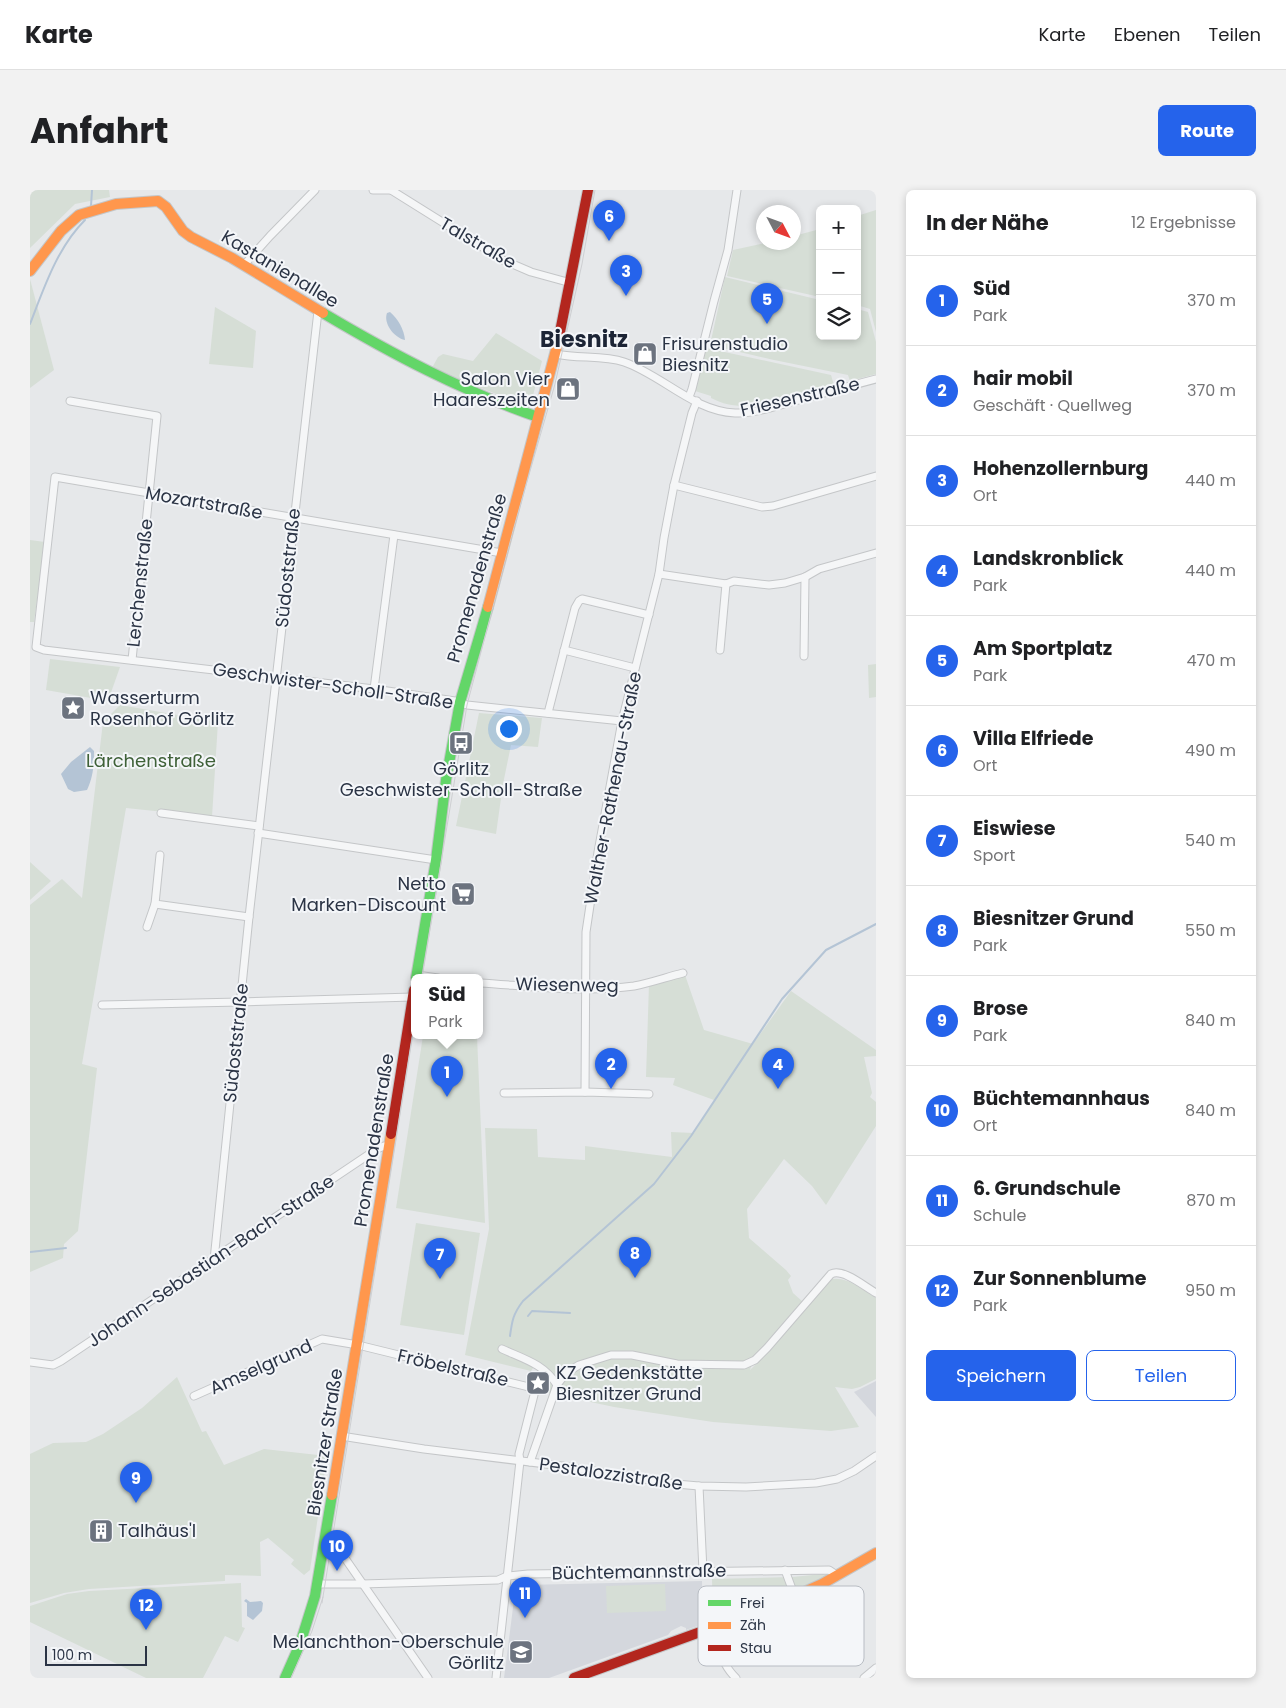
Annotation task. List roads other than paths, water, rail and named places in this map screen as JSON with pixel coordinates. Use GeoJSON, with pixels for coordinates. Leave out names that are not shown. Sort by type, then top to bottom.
{"type":"FeatureCollection","features":[{"type":"Feature","properties":{"kind":"main road","name":"Promenadenstraße"},"geometry":{"type":"LineString","coordinates":[[417,974],[436,860],[446,780],[460,702],[556,354],[588,190]]}},
{"type":"Feature","properties":{"kind":"main road","name":"Kastanienallee"},"geometry":{"type":"LineString","coordinates":[[30,272],[69,222],[79,215],[116,204],[158,202],[164,204],[185,233],[244,265],[368,340],[440,378],[506,406],[538,417]]}},
{"type":"Feature","properties":{"kind":"main road","name":"Promenadenstraße"},"geometry":{"type":"LineString","coordinates":[[365,1295],[411,1011]]}},
{"type":"Feature","properties":{"kind":"main road","name":"Biesnitzer Straße"},"geometry":{"type":"LineString","coordinates":[[285,1678],[301,1642],[318,1584],[365,1295]]}},
{"type":"Feature","properties":{"kind":"main road"},"geometry":{"type":"LineString","coordinates":[[818,1586],[876,1553]]}},
{"type":"Feature","properties":{"kind":"main road"},"geometry":{"type":"LineString","coordinates":[[574,1678],[698,1633]]}},
{"type":"Feature","properties":{"kind":"street"},"geometry":{"type":"LineString","coordinates":[[244,265],[315,190]]}},
{"type":"Feature","properties":{"kind":"street"},"geometry":{"type":"LineString","coordinates":[[373,190],[391,190]]}},
{"type":"Feature","properties":{"kind":"street","name":"Talstraße"},"geometry":{"type":"LineString","coordinates":[[391,190],[503,260],[531,272],[571,283]]}},
{"type":"Feature","properties":{"kind":"street"},"geometry":{"type":"LineString","coordinates":[[689,397],[728,250],[737,190]]}},
{"type":"Feature","properties":{"kind":"street","name":"Südoststraße"},"geometry":{"type":"LineString","coordinates":[[214,1260],[249,917],[318,311]]}},
{"type":"Feature","properties":{"kind":"street","name":"Friesenstraße"},"geometry":{"type":"LineString","coordinates":[[556,354],[624,362],[697,401],[720,410],[738,413],[770,408],[876,379]]}},
{"type":"Feature","properties":{"kind":"street","name":"Lerchenstraße"},"geometry":{"type":"LineString","coordinates":[[70,401],[157,416],[132,660]]}},
{"type":"Feature","properties":{"kind":"street","name":"Walther-Rathenau-Straße"},"geometry":{"type":"LineString","coordinates":[[585,1092],[586,932],[622,721],[659,574],[674,485],[692,413],[697,401]]}},
{"type":"Feature","properties":{"kind":"street"},"geometry":{"type":"LineString","coordinates":[[674,485],[762,507],[773,506],[876,476]]}},
{"type":"Feature","properties":{"kind":"street","name":"Mozartstraße"},"geometry":{"type":"LineString","coordinates":[[44,650],[36,647],[55,477],[293,519],[502,553]]}},
{"type":"Feature","properties":{"kind":"street"},"geometry":{"type":"LineString","coordinates":[[374,689],[394,535]]}},
{"type":"Feature","properties":{"kind":"street"},"geometry":{"type":"LineString","coordinates":[[659,574],[726,584],[734,581],[774,585],[805,577],[819,569],[876,552]]}},
{"type":"Feature","properties":{"kind":"street"},"geometry":{"type":"LineString","coordinates":[[804,656],[805,577]]}},
{"type":"Feature","properties":{"kind":"street"},"geometry":{"type":"LineString","coordinates":[[720,650],[726,584]]}},
{"type":"Feature","properties":{"kind":"street"},"geometry":{"type":"LineString","coordinates":[[548,713],[575,608],[579,601],[582,599],[649,615]]}},
{"type":"Feature","properties":{"kind":"street","name":"Geschwister-Scholl-Straße"},"geometry":{"type":"LineString","coordinates":[[44,650],[374,689],[471,705],[622,721]]}},
{"type":"Feature","properties":{"kind":"street"},"geometry":{"type":"LineString","coordinates":[[564,650],[636,668]]}},
{"type":"Feature","properties":{"kind":"street"},"geometry":{"type":"LineString","coordinates":[[161,813],[436,860]]}},
{"type":"Feature","properties":{"kind":"street"},"geometry":{"type":"LineString","coordinates":[[147,927],[155,904],[160,855]]}},
{"type":"Feature","properties":{"kind":"street"},"geometry":{"type":"LineString","coordinates":[[155,904],[249,917]]}},
{"type":"Feature","properties":{"kind":"street","name":"Wiesenweg"},"geometry":{"type":"LineString","coordinates":[[483,984],[585,988],[635,986],[683,973]]}},
{"type":"Feature","properties":{"kind":"street"},"geometry":{"type":"LineString","coordinates":[[102,1005],[240,1002],[411,993]]}},
{"type":"Feature","properties":{"kind":"street"},"geometry":{"type":"LineString","coordinates":[[504,1093],[585,1092],[648,1094]]}},
{"type":"Feature","properties":{"kind":"street","name":"Johann-Sebastian-Bach-Straße"},"geometry":{"type":"LineString","coordinates":[[30,1362],[53,1365],[62,1361],[376,1149],[384,1146],[389,1147]]}},
{"type":"Feature","properties":{"kind":"street"},"geometry":{"type":"LineString","coordinates":[[530,1462],[557,1385],[566,1373],[579,1365],[611,1355],[632,1355],[678,1364],[744,1365],[755,1360],[768,1348],[826,1280],[836,1272],[876,1293]]}},
{"type":"Feature","properties":{"kind":"street","name":"Amselgrund"},"geometry":{"type":"LineString","coordinates":[[194,1396],[322,1339],[358,1345]]}},
{"type":"Feature","properties":{"kind":"street","name":"Fröbelstraße"},"geometry":{"type":"LineString","coordinates":[[358,1345],[533,1388],[534,1395],[519,1454],[520,1461]]}},
{"type":"Feature","properties":{"kind":"street"},"geometry":{"type":"LineString","coordinates":[[502,1349],[542,1368],[550,1374],[557,1385]]}},
{"type":"Feature","properties":{"kind":"street","name":"Pestalozzistraße"},"geometry":{"type":"LineString","coordinates":[[341,1436],[699,1486],[746,1487],[816,1483],[837,1479],[854,1471],[876,1456]]}},
{"type":"Feature","properties":{"kind":"street"},"geometry":{"type":"LineString","coordinates":[[496,1678],[520,1461]]}},
{"type":"Feature","properties":{"kind":"street"},"geometry":{"type":"LineString","coordinates":[[699,1486],[703,1571]]}},
{"type":"Feature","properties":{"kind":"street"},"geometry":{"type":"LineString","coordinates":[[340,1551],[428,1678]]}},
{"type":"Feature","properties":{"kind":"street"},"geometry":{"type":"LineString","coordinates":[[785,1570],[791,1586]]}},
{"type":"Feature","properties":{"kind":"street","name":"Büchtemannstraße"},"geometry":{"type":"LineString","coordinates":[[318,1584],[498,1580],[507,1576],[528,1574],[703,1571],[829,1570],[838,1576]]}},
{"type":"Feature","properties":{"kind":"street"},"geometry":{"type":"LineString","coordinates":[[726,1666],[729,1672],[736,1678]]}},
{"type":"Feature","properties":{"kind":"street"},"geometry":{"type":"LineString","coordinates":[[864,1678],[876,1668]]}},
{"type":"Feature","properties":{"kind":"water"},"geometry":{"type":"Polygon","coordinates":[[[390,312],[400,324],[405,340],[390,330],[386,317],[387,313],[390,312]]]}},
{"type":"Feature","properties":{"kind":"water"},"geometry":{"type":"Polygon","coordinates":[[[90,747],[94,751],[94,756],[93,771],[89,785],[87,790],[74,792],[68,789],[61,774],[71,762],[90,747]]]}},
{"type":"Feature","properties":{"kind":"water"},"geometry":{"type":"Polygon","coordinates":[[[246,1599],[250,1602],[261,1601],[263,1603],[262,1611],[253,1620],[247,1616],[247,1603],[244,1601],[246,1599]]]}},
{"type":"Feature","properties":{"kind":"waterway"},"geometry":{"type":"LineString","coordinates":[[91,206],[92,190]]}},
{"type":"Feature","properties":{"kind":"waterway"},"geometry":{"type":"LineString","coordinates":[[30,324],[52,269],[75,231],[85,220]]}},
{"type":"Feature","properties":{"kind":"waterway"},"geometry":{"type":"LineString","coordinates":[[510,1336],[511,1326],[517,1310],[523,1301],[654,1184],[691,1136],[782,999],[826,950],[876,924]]}},
{"type":"Feature","properties":{"kind":"waterway"},"geometry":{"type":"LineString","coordinates":[[30,1252],[66,1248]]}},
{"type":"Feature","properties":{"kind":"waterway"},"geometry":{"type":"LineString","coordinates":[[528,1316],[532,1311],[570,1313]]}},
{"type":"Feature","properties":{"kind":"tram line"},"geometry":{"type":"LineString","coordinates":[[423,974],[467,705],[514,527],[555,384],[582,264],[595,190]]}},
{"type":"Feature","properties":{"kind":"tram line"},"geometry":{"type":"LineString","coordinates":[[322,1603],[412,1039]]}},
{"type":"Feature","properties":{"kind":"tram line"},"geometry":{"type":"LineString","coordinates":[[291,1678],[312,1631],[323,1597]]}},
{"type":"Feature","properties":{"kind":"place","name":"Villa Elfriede"},"geometry":{"type":"Point","coordinates":[609,241]}},
{"type":"Feature","properties":{"kind":"place","name":"Hohenzollernburg"},"geometry":{"type":"Point","coordinates":[626,296]}},
{"type":"Feature","properties":{"kind":"place","name":"Am Sportplatz"},"geometry":{"type":"Point","coordinates":[767,324]}},
{"type":"Feature","properties":{"kind":"place","name":"Frisurenstudio Biesnitz"},"geometry":{"type":"Point","coordinates":[645,354]}},
{"type":"Feature","properties":{"kind":"place","name":"Salon Vier Haareszeiten"},"geometry":{"type":"Point","coordinates":[568,389]}},
{"type":"Feature","properties":{"kind":"place","name":"Wasserturm Rosenhof Görlitz"},"geometry":{"type":"Point","coordinates":[73,708]}},
{"type":"Feature","properties":{"kind":"place","name":"Görlitz Geschwister-Scholl-Straße"},"geometry":{"type":"Point","coordinates":[461,743]}},
{"type":"Feature","properties":{"kind":"place","name":"Netto Marken-Discount"},"geometry":{"type":"Point","coordinates":[463,894]}},
{"type":"Feature","properties":{"kind":"place","name":"hair mobil"},"geometry":{"type":"Point","coordinates":[611,1089]}},
{"type":"Feature","properties":{"kind":"place","name":"Landskronblick"},"geometry":{"type":"Point","coordinates":[778,1089]}},
{"type":"Feature","properties":{"kind":"place","name":"Süd"},"geometry":{"type":"Point","coordinates":[447,1097]}},
{"type":"Feature","properties":{"kind":"place","name":"Biesnitzer Grund"},"geometry":{"type":"Point","coordinates":[635,1278]}},
{"type":"Feature","properties":{"kind":"place","name":"Eiswiese"},"geometry":{"type":"Point","coordinates":[440,1279]}},
{"type":"Feature","properties":{"kind":"place","name":"KZ Gedenkstätte Biesnitzer Grund"},"geometry":{"type":"Point","coordinates":[538,1383]}},
{"type":"Feature","properties":{"kind":"place","name":"Brose"},"geometry":{"type":"Point","coordinates":[136,1503]}},
{"type":"Feature","properties":{"kind":"place","name":"Talhäus'l"},"geometry":{"type":"Point","coordinates":[101,1531]}},
{"type":"Feature","properties":{"kind":"place","name":"Büchtemannhaus"},"geometry":{"type":"Point","coordinates":[337,1571]}},
{"type":"Feature","properties":{"kind":"place","name":"6. Grundschule"},"geometry":{"type":"Point","coordinates":[525,1618]}},
{"type":"Feature","properties":{"kind":"place","name":"Zur Sonnenblume"},"geometry":{"type":"Point","coordinates":[146,1630]}},
{"type":"Feature","properties":{"kind":"place","name":"Melanchthon-Oberschule Görlitz"},"geometry":{"type":"Point","coordinates":[521,1652]}},
{"type":"Feature","properties":{"kind":"district","name":"Biesnitz"},"geometry":{"type":"Point","coordinates":[584,339]}},
{"type":"Feature","properties":{"kind":"park label","name":"Lärchenstraße"},"geometry":{"type":"Point","coordinates":[151,761]}}]}
